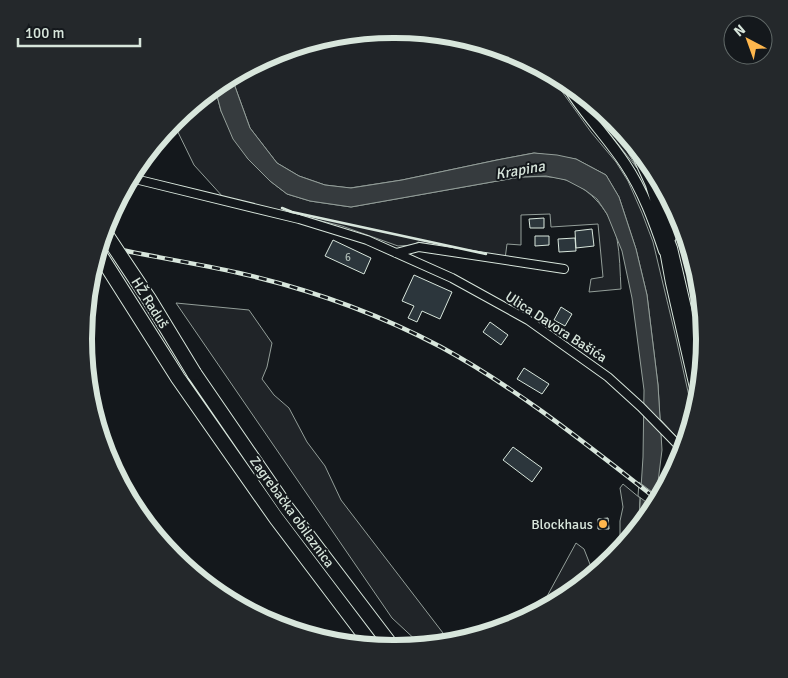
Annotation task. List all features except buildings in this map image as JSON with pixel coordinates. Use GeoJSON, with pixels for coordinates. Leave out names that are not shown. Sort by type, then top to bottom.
{"type":"FeatureCollection","features":[{"type":"Feature","properties":{"kind":"highway","name":"HŽ Raduš"},"geometry":{"type":"LineString","coordinates":[[110,240],[194,374]]}},
{"type":"Feature","properties":{"kind":"highway","name":"HŽ Raduš"},"geometry":{"type":"LineString","coordinates":[[103,260],[178,378]]}},
{"type":"Feature","properties":{"kind":"highway","name":"Zagrebačka obilaznica"},"geometry":{"type":"LineString","coordinates":[[194,374],[286,507],[387,640]]}},
{"type":"Feature","properties":{"kind":"highway","name":"Zagrebačka obilaznica"},"geometry":{"type":"LineString","coordinates":[[178,378],[276,518],[368,639]]}},
{"type":"Feature","properties":{"kind":"main road"},"geometry":{"type":"LineString","coordinates":[[577,99],[621,158],[645,199],[668,250],[695,351]]}},
{"type":"Feature","properties":{"kind":"main road"},"geometry":{"type":"LineString","coordinates":[[644,170],[651,185],[662,222],[693,381]]}},
{"type":"Feature","properties":{"kind":"main road"},"geometry":{"type":"LineString","coordinates":[[667,213],[670,226],[668,250]]}},
{"type":"Feature","properties":{"kind":"street","name":"Ulica Davora Bašića"},"geometry":{"type":"LineString","coordinates":[[138,180],[299,219],[367,240],[452,278],[528,320],[608,377],[624,390],[677,443]]}},
{"type":"Feature","properties":{"kind":"street"},"geometry":{"type":"LineString","coordinates":[[396,253],[419,247],[564,269]]}},
{"type":"Feature","properties":{"kind":"shaded area"},"geometry":{"type":"Polygon","coordinates":[[[414,38],[453,43],[509,60],[558,85],[591,132],[616,162],[628,181],[653,242],[690,399],[678,439],[660,419],[658,385],[647,295],[636,249],[619,197],[606,175],[576,159],[534,153],[402,180],[350,188],[325,185],[299,176],[277,163],[250,128],[234,83],[279,60],[335,43],[355,40],[414,38]]]}},
{"type":"Feature","properties":{"kind":"shaded area"},"geometry":{"type":"Polygon","coordinates":[[[217,95],[221,111],[248,159],[270,181],[287,194],[310,201],[351,207],[520,177],[555,177],[566,180],[584,189],[592,196],[610,220],[618,245],[621,289],[589,292],[591,279],[603,277],[598,224],[551,227],[550,214],[521,215],[521,245],[507,244],[505,259],[418,242],[414,245],[398,246],[342,226],[223,197],[194,165],[177,130],[195,112],[217,95]]]}},
{"type":"Feature","properties":{"kind":"shaded area"},"geometry":{"type":"Polygon","coordinates":[[[591,111],[620,139],[637,168],[591,111]]]}},
{"type":"Feature","properties":{"kind":"shaded area"},"geometry":{"type":"Polygon","coordinates":[[[176,303],[249,310],[272,343],[267,367],[262,379],[274,395],[289,408],[307,442],[325,466],[341,500],[443,633],[437,637],[416,640],[392,618],[176,303]]]}},
{"type":"Feature","properties":{"kind":"shaded area"},"geometry":{"type":"Polygon","coordinates":[[[623,484],[640,498],[639,515],[618,541],[620,538],[620,521],[623,507],[620,488],[623,484]]]}},
{"type":"Feature","properties":{"kind":"shaded area"},"geometry":{"type":"Polygon","coordinates":[[[576,543],[584,549],[591,567],[562,590],[545,600],[576,543]]]}},
{"type":"Feature","properties":{"kind":"water","name":"Krapina"},"geometry":{"type":"Polygon","coordinates":[[[234,83],[250,128],[277,163],[299,176],[325,185],[351,188],[402,180],[534,153],[576,159],[606,175],[619,197],[636,249],[647,295],[658,385],[662,450],[658,485],[639,515],[643,457],[644,390],[632,298],[622,251],[607,214],[597,199],[566,180],[546,176],[520,177],[351,207],[310,201],[287,194],[270,181],[248,159],[233,139],[221,111],[217,95],[234,83]]]}},
{"type":"Feature","properties":{"kind":"pier"},"geometry":{"type":"Polygon","coordinates":[[[639,482],[653,493],[647,503],[638,496],[639,482]]]}},
{"type":"Feature","properties":{"kind":"railway"},"geometry":{"type":"LineString","coordinates":[[107,247],[265,279],[343,304],[393,324],[441,347],[497,381],[551,418],[652,495]]}},
{"type":"Feature","properties":{"kind":"wall"},"geometry":{"type":"LineString","coordinates":[[282,208],[292,212],[486,254]]}},
{"type":"Feature","properties":{"kind":"place","name":"Blockhaus"},"geometry":{"type":"Point","coordinates":[603,524]}}]}
